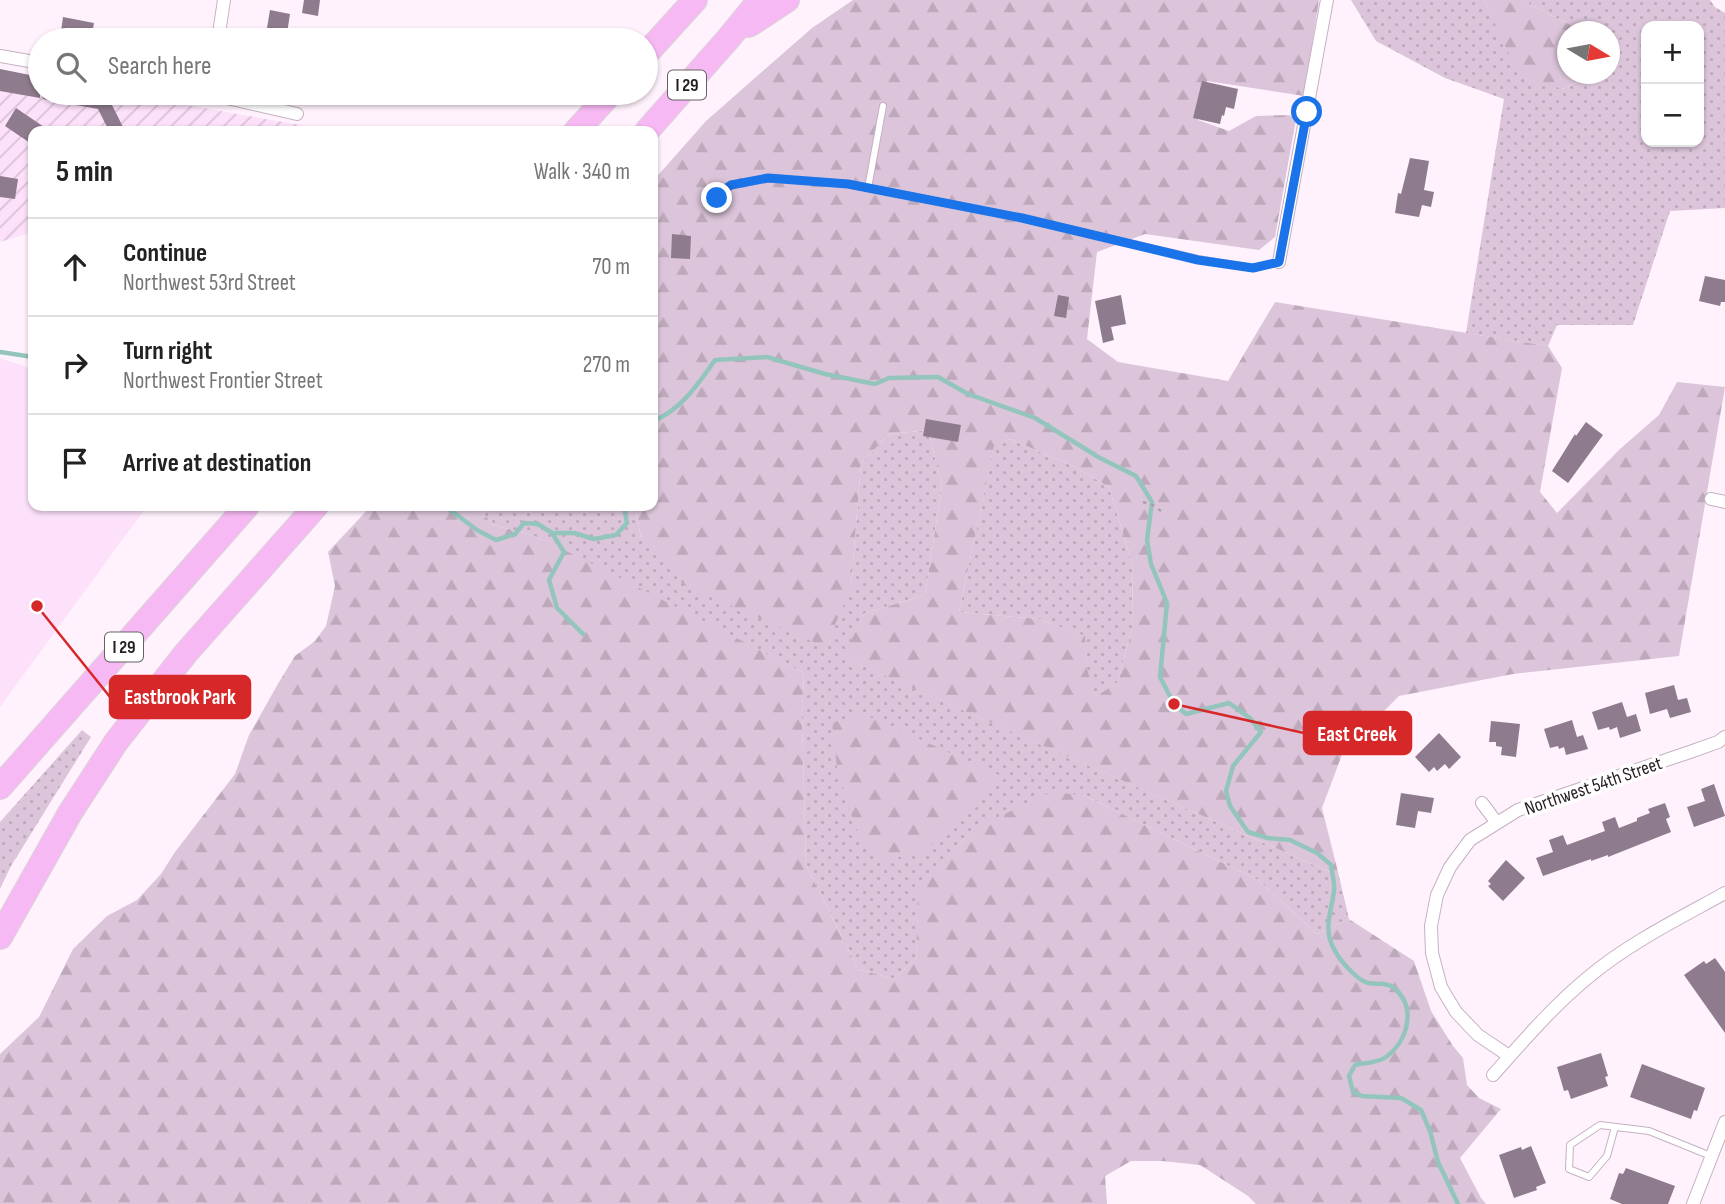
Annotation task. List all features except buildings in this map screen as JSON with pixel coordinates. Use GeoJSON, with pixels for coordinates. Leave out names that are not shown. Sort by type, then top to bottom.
{"type":"FeatureCollection","features":[{"type":"Feature","properties":{"kind":"highway"},"geometry":{"type":"LineString","coordinates":[[658,30],[671,0]]}},
{"type":"Feature","properties":{"kind":"highway","name":"I 29"},"geometry":{"type":"LineString","coordinates":[[658,41],[695,0]]}},
{"type":"Feature","properties":{"kind":"highway","name":"I 29"},"geometry":{"type":"LineString","coordinates":[[651,126],[760,0]]}},
{"type":"Feature","properties":{"kind":"highway"},"geometry":{"type":"LineString","coordinates":[[728,39],[787,0]]}},
{"type":"Feature","properties":{"kind":"highway"},"geometry":{"type":"LineString","coordinates":[[581,126],[600,105]]}},
{"type":"Feature","properties":{"kind":"highway","name":"I 29"},"geometry":{"type":"LineString","coordinates":[[0,787],[243,511]]}},
{"type":"Feature","properties":{"kind":"highway","name":"I 29"},"geometry":{"type":"LineString","coordinates":[[0,937],[70,813],[116,742],[186,653],[312,511]]}},
{"type":"Feature","properties":{"kind":"street"},"geometry":{"type":"LineString","coordinates":[[220,28],[224,0]]}},
{"type":"Feature","properties":{"kind":"street"},"geometry":{"type":"LineString","coordinates":[[1279,262],[1327,0]]}},
{"type":"Feature","properties":{"kind":"street"},"geometry":{"type":"LineString","coordinates":[[0,55],[28,61]]}},
{"type":"Feature","properties":{"kind":"street"},"geometry":{"type":"LineString","coordinates":[[259,105],[297,114]]}},
{"type":"Feature","properties":{"kind":"street"},"geometry":{"type":"LineString","coordinates":[[1711,499],[1725,502]]}},
{"type":"Feature","properties":{"kind":"street","name":"Northwest 54th Street"},"geometry":{"type":"LineString","coordinates":[[1509,1056],[1478,1035],[1456,1012],[1441,987],[1432,953],[1431,926],[1437,895],[1450,867],[1471,840],[1518,810],[1690,752],[1725,737]]}},
{"type":"Feature","properties":{"kind":"street"},"geometry":{"type":"LineString","coordinates":[[1482,803],[1497,823]]}},
{"type":"Feature","properties":{"kind":"street"},"geometry":{"type":"LineString","coordinates":[[1493,1075],[1559,1004],[1593,973],[1633,945],[1725,893]]}},
{"type":"Feature","properties":{"kind":"street"},"geometry":{"type":"LineString","coordinates":[[1693,1204],[1725,1122]]}},
{"type":"Feature","properties":{"kind":"lane"},"geometry":{"type":"LineString","coordinates":[[868,188],[883,106]]}},
{"type":"Feature","properties":{"kind":"lane"},"geometry":{"type":"LineString","coordinates":[[717,198],[731,185],[768,178],[848,184],[1022,218],[1198,260],[1253,268],[1279,262]]}},
{"type":"Feature","properties":{"kind":"lane"},"geometry":{"type":"LineString","coordinates":[[1615,1127],[1607,1156],[1589,1177],[1569,1169],[1570,1145],[1600,1125],[1649,1131],[1711,1156]]}},
{"type":"Feature","properties":{"kind":"path"},"geometry":{"type":"LineString","coordinates":[[1143,502],[1163,513]]}},
{"type":"Feature","properties":{"kind":"shaded area"},"geometry":{"type":"Polygon","coordinates":[[[0,71],[28,76],[28,105],[186,105],[306,126],[28,126],[28,234],[0,242],[0,71]]]}},
{"type":"Feature","properties":{"kind":"shaded area"},"geometry":{"type":"Polygon","coordinates":[[[0,358],[28,367],[28,511],[143,511],[0,707],[0,358]]]}},
{"type":"Feature","properties":{"kind":"green space"},"geometry":{"type":"Polygon","coordinates":[[[853,0],[1319,0],[1304,96],[1207,81],[1198,120],[1229,131],[1256,116],[1289,115],[1296,119],[1275,237],[1259,250],[1145,234],[1097,252],[1087,339],[1118,362],[1228,381],[1275,302],[1548,346],[1562,368],[1540,492],[1557,513],[1620,449],[1659,415],[1677,382],[1725,387],[1679,656],[1513,674],[1399,696],[1343,752],[1322,808],[1339,876],[842,657],[865,613],[925,595],[942,486],[928,430],[890,434],[861,463],[851,589],[825,647],[684,585],[641,538],[636,511],[658,511],[658,175],[706,121],[812,28],[853,0]],[[1010,439],[994,446],[959,612],[1039,619],[1085,636],[1087,668],[1095,697],[1118,682],[1133,624],[1132,563],[1109,487],[1075,467],[1010,439]]]}},
{"type":"Feature","properties":{"kind":"green space"},"geometry":{"type":"Polygon","coordinates":[[[1351,0],[1484,0],[1493,18],[1563,89],[1573,84],[1620,84],[1620,21],[1563,21],[1530,5],[1527,0],[1710,0],[1725,13],[1725,208],[1670,211],[1633,325],[1557,325],[1548,346],[1466,333],[1504,99],[1445,78],[1376,41],[1351,0]]]}},
{"type":"Feature","properties":{"kind":"green space"},"geometry":{"type":"Polygon","coordinates":[[[1484,0],[1527,0],[1530,5],[1563,21],[1557,21],[1557,84],[1573,84],[1563,89],[1520,78],[1484,0]]]}},
{"type":"Feature","properties":{"kind":"green space"},"geometry":{"type":"Polygon","coordinates":[[[928,430],[942,486],[925,595],[865,613],[843,657],[1339,876],[1349,919],[1317,934],[1258,880],[1083,795],[973,829],[919,890],[916,959],[894,979],[858,969],[806,865],[802,715],[804,673],[532,535],[493,525],[482,511],[636,511],[641,538],[851,589],[861,463],[890,434],[928,430]]]}},
{"type":"Feature","properties":{"kind":"green space"},"geometry":{"type":"Polygon","coordinates":[[[1010,439],[1075,467],[1109,487],[1132,563],[1133,624],[1118,682],[1094,698],[1087,668],[1084,636],[1039,619],[959,612],[994,445],[1010,439]]]}},
{"type":"Feature","properties":{"kind":"green space"},"geometry":{"type":"Polygon","coordinates":[[[366,511],[482,511],[493,525],[532,535],[587,561],[804,673],[802,715],[806,865],[858,969],[894,979],[916,959],[918,890],[973,829],[1051,792],[1083,795],[1258,880],[1317,934],[1349,919],[1414,961],[1431,1011],[1463,1058],[1467,1085],[1479,1098],[1501,1109],[1460,1158],[1486,1204],[1256,1204],[1200,1165],[1131,1161],[1105,1176],[1107,1204],[0,1204],[0,1054],[39,1017],[73,949],[107,916],[137,900],[161,874],[235,774],[249,735],[279,682],[295,656],[315,641],[326,626],[335,586],[328,552],[366,511]]]}},
{"type":"Feature","properties":{"kind":"green space"},"geometry":{"type":"Polygon","coordinates":[[[861,713],[999,775],[925,851],[879,862],[855,827],[837,768],[832,723],[861,713]]]}},
{"type":"Feature","properties":{"kind":"green space"},"geometry":{"type":"Polygon","coordinates":[[[82,730],[91,737],[11,866],[0,889],[0,822],[82,730]]]}},
{"type":"Feature","properties":{"kind":"waterway"},"geometry":{"type":"LineString","coordinates":[[0,352],[28,356]]}},
{"type":"Feature","properties":{"kind":"waterway"},"geometry":{"type":"LineString","coordinates":[[658,418],[680,403],[715,360],[767,357],[825,374],[875,384],[889,378],[938,377],[968,394],[1035,418],[1100,458],[1136,476],[1152,502],[1147,540],[1151,564],[1167,603],[1160,677],[1174,704],[1186,714],[1229,703],[1250,718],[1261,732],[1233,766],[1226,791],[1230,806],[1248,832],[1268,838],[1290,840],[1317,853],[1331,865],[1334,888],[1328,928],[1334,949],[1359,978],[1371,984],[1394,988],[1406,1005],[1407,1014],[1404,1033],[1394,1050],[1379,1060],[1355,1065],[1349,1076],[1353,1092],[1362,1096],[1401,1098],[1421,1110],[1438,1162],[1458,1204]]}},
{"type":"Feature","properties":{"kind":"waterway"},"geometry":{"type":"LineString","coordinates":[[452,511],[496,540],[515,534],[524,523],[538,524],[552,533],[574,533],[594,539],[616,535],[627,523],[625,511]]}},
{"type":"Feature","properties":{"kind":"waterway"},"geometry":{"type":"LineString","coordinates":[[552,533],[564,552],[549,580],[557,608],[583,634]]}},
{"type":"Feature","properties":{"kind":"place","name":"Eastbrook Park"},"geometry":{"type":"Point","coordinates":[37,606]}},
{"type":"Feature","properties":{"kind":"place","name":"East Creek"},"geometry":{"type":"Point","coordinates":[1174,704]}},
{"type":"Feature","properties":{"kind":"route"},"geometry":{"type":"LineString","coordinates":[[717,198],[731,185],[768,178],[848,184],[1022,218],[1198,260],[1253,268],[1279,262],[1307,112]]}}]}
